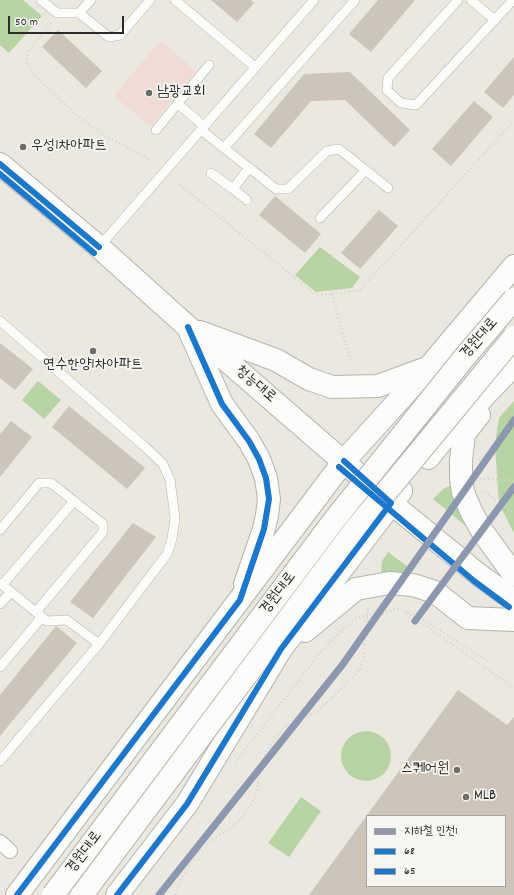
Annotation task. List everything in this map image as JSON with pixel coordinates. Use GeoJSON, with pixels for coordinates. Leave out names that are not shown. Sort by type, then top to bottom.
{"type":"FeatureCollection","features":[{"type":"Feature","properties":{"kind":"main road","name":"청능대로"},"geometry":{"type":"LineString","coordinates":[[0,164],[100,247],[188,327],[391,503],[479,575],[514,600]]}},
{"type":"Feature","properties":{"kind":"main road"},"geometry":{"type":"LineString","coordinates":[[17,895],[344,461],[429,367],[514,266]]}},
{"type":"Feature","properties":{"kind":"main road","name":"경원대로"},"geometry":{"type":"LineString","coordinates":[[53,895],[335,519],[463,359],[514,299]]}},
{"type":"Feature","properties":{"kind":"main road"},"geometry":{"type":"LineString","coordinates":[[188,327],[276,360],[309,379],[332,386],[378,386],[429,367]]}},
{"type":"Feature","properties":{"kind":"main road"},"geometry":{"type":"LineString","coordinates":[[188,327],[222,404],[249,441],[259,459],[266,478],[269,499],[267,515],[264,529],[240,600]]}},
{"type":"Feature","properties":{"kind":"main road","name":"경원대로"},"geometry":{"type":"LineString","coordinates":[[82,895],[354,531],[514,337]]}},
{"type":"Feature","properties":{"kind":"main road"},"geometry":{"type":"LineString","coordinates":[[117,895],[187,804],[281,649],[391,503],[446,436],[514,365]]}},
{"type":"Feature","properties":{"kind":"main road"},"geometry":{"type":"LineString","coordinates":[[514,371],[464,434],[461,478],[471,511],[482,531],[514,575]]}},
{"type":"Feature","properties":{"kind":"main road"},"geometry":{"type":"LineString","coordinates":[[281,649],[356,589],[389,582],[413,585],[436,592],[468,618],[514,620]]}},
{"type":"Feature","properties":{"kind":"lane"},"geometry":{"type":"LineString","coordinates":[[41,0],[57,13],[79,13],[109,37],[120,35],[150,0]]}},
{"type":"Feature","properties":{"kind":"lane"},"geometry":{"type":"LineString","coordinates":[[79,13],[91,0]]}},
{"type":"Feature","properties":{"kind":"lane"},"geometry":{"type":"LineString","coordinates":[[175,0],[255,67]]}},
{"type":"Feature","properties":{"kind":"lane"},"geometry":{"type":"LineString","coordinates":[[100,247],[314,0]]}},
{"type":"Feature","properties":{"kind":"lane"},"geometry":{"type":"LineString","coordinates":[[224,148],[355,0]]}},
{"type":"Feature","properties":{"kind":"lane"},"geometry":{"type":"LineString","coordinates":[[458,0],[388,78],[387,90],[402,104],[416,105],[513,0]]}},
{"type":"Feature","properties":{"kind":"lane"},"geometry":{"type":"LineString","coordinates":[[471,0],[495,20]]}},
{"type":"Feature","properties":{"kind":"lane"},"geometry":{"type":"LineString","coordinates":[[156,130],[209,65]]}},
{"type":"Feature","properties":{"kind":"lane"},"geometry":{"type":"LineString","coordinates":[[178,104],[224,148],[276,190],[288,189],[327,151],[339,149],[388,188]]}},
{"type":"Feature","properties":{"kind":"lane"},"geometry":{"type":"LineString","coordinates":[[233,189],[249,168]]}},
{"type":"Feature","properties":{"kind":"lane"},"geometry":{"type":"LineString","coordinates":[[320,218],[366,170]]}},
{"type":"Feature","properties":{"kind":"lane"},"geometry":{"type":"LineString","coordinates":[[210,173],[247,200]]}},
{"type":"Feature","properties":{"kind":"lane"},"geometry":{"type":"LineString","coordinates":[[0,321],[144,446],[162,464],[170,480],[175,518],[172,539],[167,554],[99,644],[0,761]]}},
{"type":"Feature","properties":{"kind":"lane"},"geometry":{"type":"LineString","coordinates":[[0,530],[39,483],[51,483],[103,524],[103,532],[0,667]]}},
{"type":"Feature","properties":{"kind":"lane"},"geometry":{"type":"LineString","coordinates":[[74,501],[1,584],[47,622],[67,620],[99,644]]}},
{"type":"Feature","properties":{"kind":"lane"},"geometry":{"type":"LineString","coordinates":[[0,604],[11,592]]}},
{"type":"Feature","properties":{"kind":"path"},"geometry":{"type":"LineString","coordinates":[[51,21],[46,30],[28,50],[27,63],[33,74],[78,116],[105,136],[151,160]]}},
{"type":"Feature","properties":{"kind":"path"},"geometry":{"type":"LineString","coordinates":[[180,185],[316,295],[359,292],[514,121]]}},
{"type":"Feature","properties":{"kind":"path"},"geometry":{"type":"LineString","coordinates":[[332,294],[351,363]]}},
{"type":"Feature","properties":{"kind":"path"},"geometry":{"type":"LineString","coordinates":[[475,466],[514,420]]}},
{"type":"Feature","properties":{"kind":"path"},"geometry":{"type":"LineString","coordinates":[[472,478],[514,480]]}},
{"type":"Feature","properties":{"kind":"path"},"geometry":{"type":"LineString","coordinates":[[478,487],[514,512]]}},
{"type":"Feature","properties":{"kind":"path"},"geometry":{"type":"LineString","coordinates":[[400,609],[514,688]]}},
{"type":"Feature","properties":{"kind":"path"},"geometry":{"type":"LineString","coordinates":[[235,764],[326,645],[355,619],[379,611],[400,609],[417,616],[488,661]]}},
{"type":"Feature","properties":{"kind":"path"},"geometry":{"type":"LineString","coordinates":[[175,895],[183,875],[198,854],[211,841],[237,823],[252,804],[258,789],[259,772],[265,755],[275,738],[289,723],[316,712],[331,700],[360,669],[364,657],[367,616]]}},
{"type":"Feature","properties":{"kind":"shaded area"},"geometry":{"type":"Polygon","coordinates":[[[160,41],[196,71],[150,126],[114,96],[160,41]]]}},
{"type":"Feature","properties":{"kind":"green space"},"geometry":{"type":"Polygon","coordinates":[[[0,0],[23,0],[42,16],[9,53],[0,45],[0,0]]]}},
{"type":"Feature","properties":{"kind":"green space"},"geometry":{"type":"Polygon","coordinates":[[[320,247],[360,277],[352,288],[316,292],[295,275],[320,247]]]}},
{"type":"Feature","properties":{"kind":"green space"},"geometry":{"type":"Polygon","coordinates":[[[38,381],[61,400],[44,419],[22,400],[38,381]]]}},
{"type":"Feature","properties":{"kind":"green space"},"geometry":{"type":"Polygon","coordinates":[[[514,401],[514,533],[499,504],[495,444],[499,418],[514,401]]]}},
{"type":"Feature","properties":{"kind":"green space"},"geometry":{"type":"Polygon","coordinates":[[[454,484],[461,512],[467,527],[433,499],[443,489],[454,484]]]}},
{"type":"Feature","properties":{"kind":"green space"},"geometry":{"type":"Polygon","coordinates":[[[388,552],[412,570],[410,577],[381,574],[382,561],[388,552]]]}},
{"type":"Feature","properties":{"kind":"green space"},"geometry":{"type":"Polygon","coordinates":[[[366,731],[375,733],[386,742],[391,756],[389,765],[380,776],[366,781],[357,779],[346,770],[341,756],[343,747],[352,736],[366,731]]]}},
{"type":"Feature","properties":{"kind":"green space"},"geometry":{"type":"Polygon","coordinates":[[[301,797],[321,811],[289,857],[268,843],[301,797]]]}},
{"type":"Feature","properties":{"kind":"building"},"geometry":{"type":"Polygon","coordinates":[[[211,0],[251,0],[254,3],[237,22],[211,0]]]}},
{"type":"Feature","properties":{"kind":"building"},"geometry":{"type":"Polygon","coordinates":[[[378,0],[415,0],[371,52],[349,34],[378,0]]]}},
{"type":"Feature","properties":{"kind":"building"},"geometry":{"type":"Polygon","coordinates":[[[58,30],[102,71],[86,88],[42,47],[58,30]]]}},
{"type":"Feature","properties":{"kind":"building"},"geometry":{"type":"Polygon","coordinates":[[[514,57],[514,95],[503,108],[484,92],[514,57]]]}},
{"type":"Feature","properties":{"kind":"building"},"geometry":{"type":"Polygon","coordinates":[[[350,72],[410,130],[394,147],[345,100],[311,101],[271,148],[254,134],[304,74],[350,72]]]}},
{"type":"Feature","properties":{"kind":"building"},"geometry":{"type":"Polygon","coordinates":[[[474,101],[493,117],[451,166],[432,149],[474,101]]]}},
{"type":"Feature","properties":{"kind":"building"},"geometry":{"type":"Polygon","coordinates":[[[275,196],[321,234],[305,253],[259,215],[275,196]]]}},
{"type":"Feature","properties":{"kind":"building"},"geometry":{"type":"Polygon","coordinates":[[[379,210],[398,226],[360,269],[341,253],[379,210]]]}},
{"type":"Feature","properties":{"kind":"building"},"geometry":{"type":"Polygon","coordinates":[[[0,343],[33,369],[15,390],[0,378],[0,343]]]}},
{"type":"Feature","properties":{"kind":"building"},"geometry":{"type":"Polygon","coordinates":[[[69,406],[145,468],[127,489],[52,427],[69,406]]]}},
{"type":"Feature","properties":{"kind":"building"},"geometry":{"type":"Polygon","coordinates":[[[11,421],[32,437],[0,477],[0,434],[11,421]]]}},
{"type":"Feature","properties":{"kind":"building"},"geometry":{"type":"Polygon","coordinates":[[[133,523],[156,537],[93,618],[70,602],[133,523]]]}},
{"type":"Feature","properties":{"kind":"building"},"geometry":{"type":"Polygon","coordinates":[[[56,626],[77,643],[0,736],[0,695],[56,626]]]}},
{"type":"Feature","properties":{"kind":"building","name":"스퀘어원"},"geometry":{"type":"Polygon","coordinates":[[[458,690],[507,725],[514,717],[514,895],[309,895],[366,817],[366,887],[506,887],[506,815],[367,815],[458,690]]]}},
{"type":"Feature","properties":{"kind":"metro line","name":"인천1"},"geometry":{"type":"LineString","coordinates":[[159,895],[343,664],[514,420]]}},
{"type":"Feature","properties":{"kind":"metro line","name":"인천1"},"geometry":{"type":"LineString","coordinates":[[415,621],[514,487]]}},
{"type":"Feature","properties":{"kind":"transit line","name":"68"},"geometry":{"type":"LineString","coordinates":[[0,164],[99,247]]}},
{"type":"Feature","properties":{"kind":"transit line","name":"65"},"geometry":{"type":"LineString","coordinates":[[0,174],[94,253]]}},
{"type":"Feature","properties":{"kind":"transit line","name":"68"},"geometry":{"type":"LineString","coordinates":[[17,895],[240,600],[264,529],[269,499],[266,478],[259,459],[249,441],[222,404],[188,327]]}},
{"type":"Feature","properties":{"kind":"transit line","name":"68"},"geometry":{"type":"LineString","coordinates":[[117,895],[187,804],[281,649],[391,503],[344,461]]}},
{"type":"Feature","properties":{"kind":"transit line","name":"65"},"geometry":{"type":"LineString","coordinates":[[339,467],[474,581],[509,607]]}},
{"type":"Feature","properties":{"kind":"place","name":"남광교회"},"geometry":{"type":"Point","coordinates":[149,93]}},
{"type":"Feature","properties":{"kind":"place","name":"우성1차아파트"},"geometry":{"type":"Point","coordinates":[23,147]}},
{"type":"Feature","properties":{"kind":"place","name":"연수한양1차아파트"},"geometry":{"type":"Point","coordinates":[93,351]}},
{"type":"Feature","properties":{"kind":"place","name":"스퀘어원"},"geometry":{"type":"Point","coordinates":[457,770]}},
{"type":"Feature","properties":{"kind":"place","name":"MLB"},"geometry":{"type":"Point","coordinates":[466,797]}}]}
